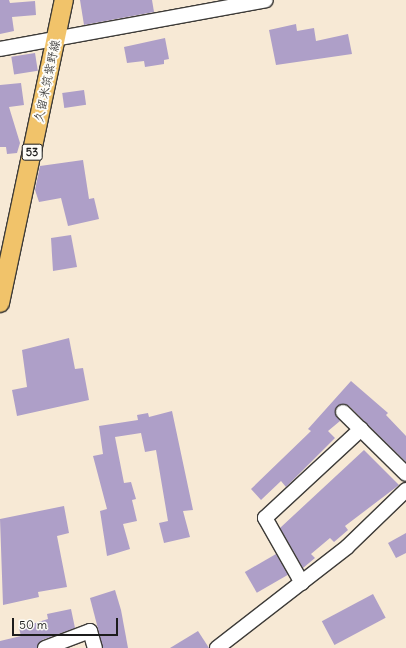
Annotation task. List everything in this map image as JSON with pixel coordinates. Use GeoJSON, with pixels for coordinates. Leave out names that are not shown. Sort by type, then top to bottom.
{"type":"FeatureCollection","features":[{"type":"Feature","properties":{"kind":"main road","name":"久留米筑紫野線"},"geometry":{"type":"LineString","coordinates":[[0,303],[64,0]]}},
{"type":"Feature","properties":{"kind":"street"},"geometry":{"type":"LineString","coordinates":[[0,49],[56,40],[266,0]]}},
{"type":"Feature","properties":{"kind":"street"},"geometry":{"type":"LineString","coordinates":[[343,412],[406,474]]}},
{"type":"Feature","properties":{"kind":"street"},"geometry":{"type":"LineString","coordinates":[[302,583],[265,518],[361,429]]}},
{"type":"Feature","properties":{"kind":"street"},"geometry":{"type":"LineString","coordinates":[[217,648],[302,583],[404,499]]}},
{"type":"Feature","properties":{"kind":"street"},"geometry":{"type":"LineString","coordinates":[[45,648],[90,631],[95,648]]}},
{"type":"Feature","properties":{"kind":"building"},"geometry":{"type":"Polygon","coordinates":[[[0,0],[9,0],[10,3],[35,1],[36,15],[12,17],[14,31],[0,34],[0,0]]]}},
{"type":"Feature","properties":{"kind":"building"},"geometry":{"type":"Polygon","coordinates":[[[80,0],[152,0],[154,12],[84,25],[80,0]]]}},
{"type":"Feature","properties":{"kind":"building"},"geometry":{"type":"Polygon","coordinates":[[[296,24],[297,31],[314,28],[316,41],[348,34],[352,54],[276,65],[269,30],[296,24]]]}},
{"type":"Feature","properties":{"kind":"building"},"geometry":{"type":"Polygon","coordinates":[[[165,38],[169,59],[164,60],[164,64],[145,67],[144,61],[127,63],[124,47],[165,38]]]}},
{"type":"Feature","properties":{"kind":"building"},"geometry":{"type":"Polygon","coordinates":[[[35,53],[38,71],[14,75],[11,57],[35,53]]]}},
{"type":"Feature","properties":{"kind":"building"},"geometry":{"type":"Polygon","coordinates":[[[21,83],[24,105],[9,107],[20,143],[17,153],[7,154],[6,147],[0,147],[0,85],[21,83]]]}},
{"type":"Feature","properties":{"kind":"building"},"geometry":{"type":"Polygon","coordinates":[[[84,90],[86,105],[64,108],[62,93],[84,90]]]}},
{"type":"Feature","properties":{"kind":"building"},"geometry":{"type":"Polygon","coordinates":[[[83,160],[89,199],[94,198],[99,219],[68,226],[61,198],[39,202],[35,190],[40,166],[83,160]]]}},
{"type":"Feature","properties":{"kind":"building"},"geometry":{"type":"Polygon","coordinates":[[[71,235],[77,267],[53,271],[51,238],[71,235]]]}},
{"type":"Feature","properties":{"kind":"building"},"geometry":{"type":"Polygon","coordinates":[[[69,338],[75,369],[83,368],[89,400],[17,416],[12,390],[27,387],[22,350],[69,338]]]}},
{"type":"Feature","properties":{"kind":"building"},"geometry":{"type":"Polygon","coordinates":[[[351,381],[388,413],[386,415],[406,436],[406,462],[349,406],[341,404],[335,410],[340,421],[328,431],[335,438],[286,487],[281,481],[261,500],[251,489],[311,431],[308,429],[351,381]]]}},
{"type":"Feature","properties":{"kind":"building"},"geometry":{"type":"Polygon","coordinates":[[[172,411],[193,510],[183,511],[190,537],[164,543],[159,523],[168,521],[156,450],[145,452],[141,433],[115,437],[124,483],[131,482],[136,499],[132,500],[137,521],[123,524],[130,549],[107,556],[100,511],[107,509],[93,456],[103,454],[99,426],[138,420],[137,415],[148,413],[149,417],[172,411]]]}},
{"type":"Feature","properties":{"kind":"building"},"geometry":{"type":"Polygon","coordinates":[[[364,450],[399,485],[345,526],[348,530],[334,542],[330,538],[311,554],[315,558],[303,568],[280,528],[364,450]]]}},
{"type":"Feature","properties":{"kind":"building"},"geometry":{"type":"Polygon","coordinates":[[[64,506],[69,533],[57,536],[67,587],[38,592],[39,597],[3,605],[0,519],[64,506]]]}},
{"type":"Feature","properties":{"kind":"building"},"geometry":{"type":"Polygon","coordinates":[[[406,533],[406,553],[396,558],[388,543],[406,533]]]}},
{"type":"Feature","properties":{"kind":"building"},"geometry":{"type":"Polygon","coordinates":[[[276,554],[288,575],[257,593],[245,572],[276,554]]]}},
{"type":"Feature","properties":{"kind":"building"},"geometry":{"type":"Polygon","coordinates":[[[115,590],[121,610],[128,648],[103,648],[90,598],[115,590]]]}},
{"type":"Feature","properties":{"kind":"building"},"geometry":{"type":"Polygon","coordinates":[[[373,594],[386,618],[334,645],[322,621],[373,594]]]}},
{"type":"Feature","properties":{"kind":"building"},"geometry":{"type":"Polygon","coordinates":[[[71,609],[75,628],[42,640],[37,648],[0,648],[0,641],[21,636],[19,628],[48,619],[47,614],[71,609]]]}},
{"type":"Feature","properties":{"kind":"building"},"geometry":{"type":"Polygon","coordinates":[[[198,631],[209,648],[170,648],[198,631]]]}}]}
